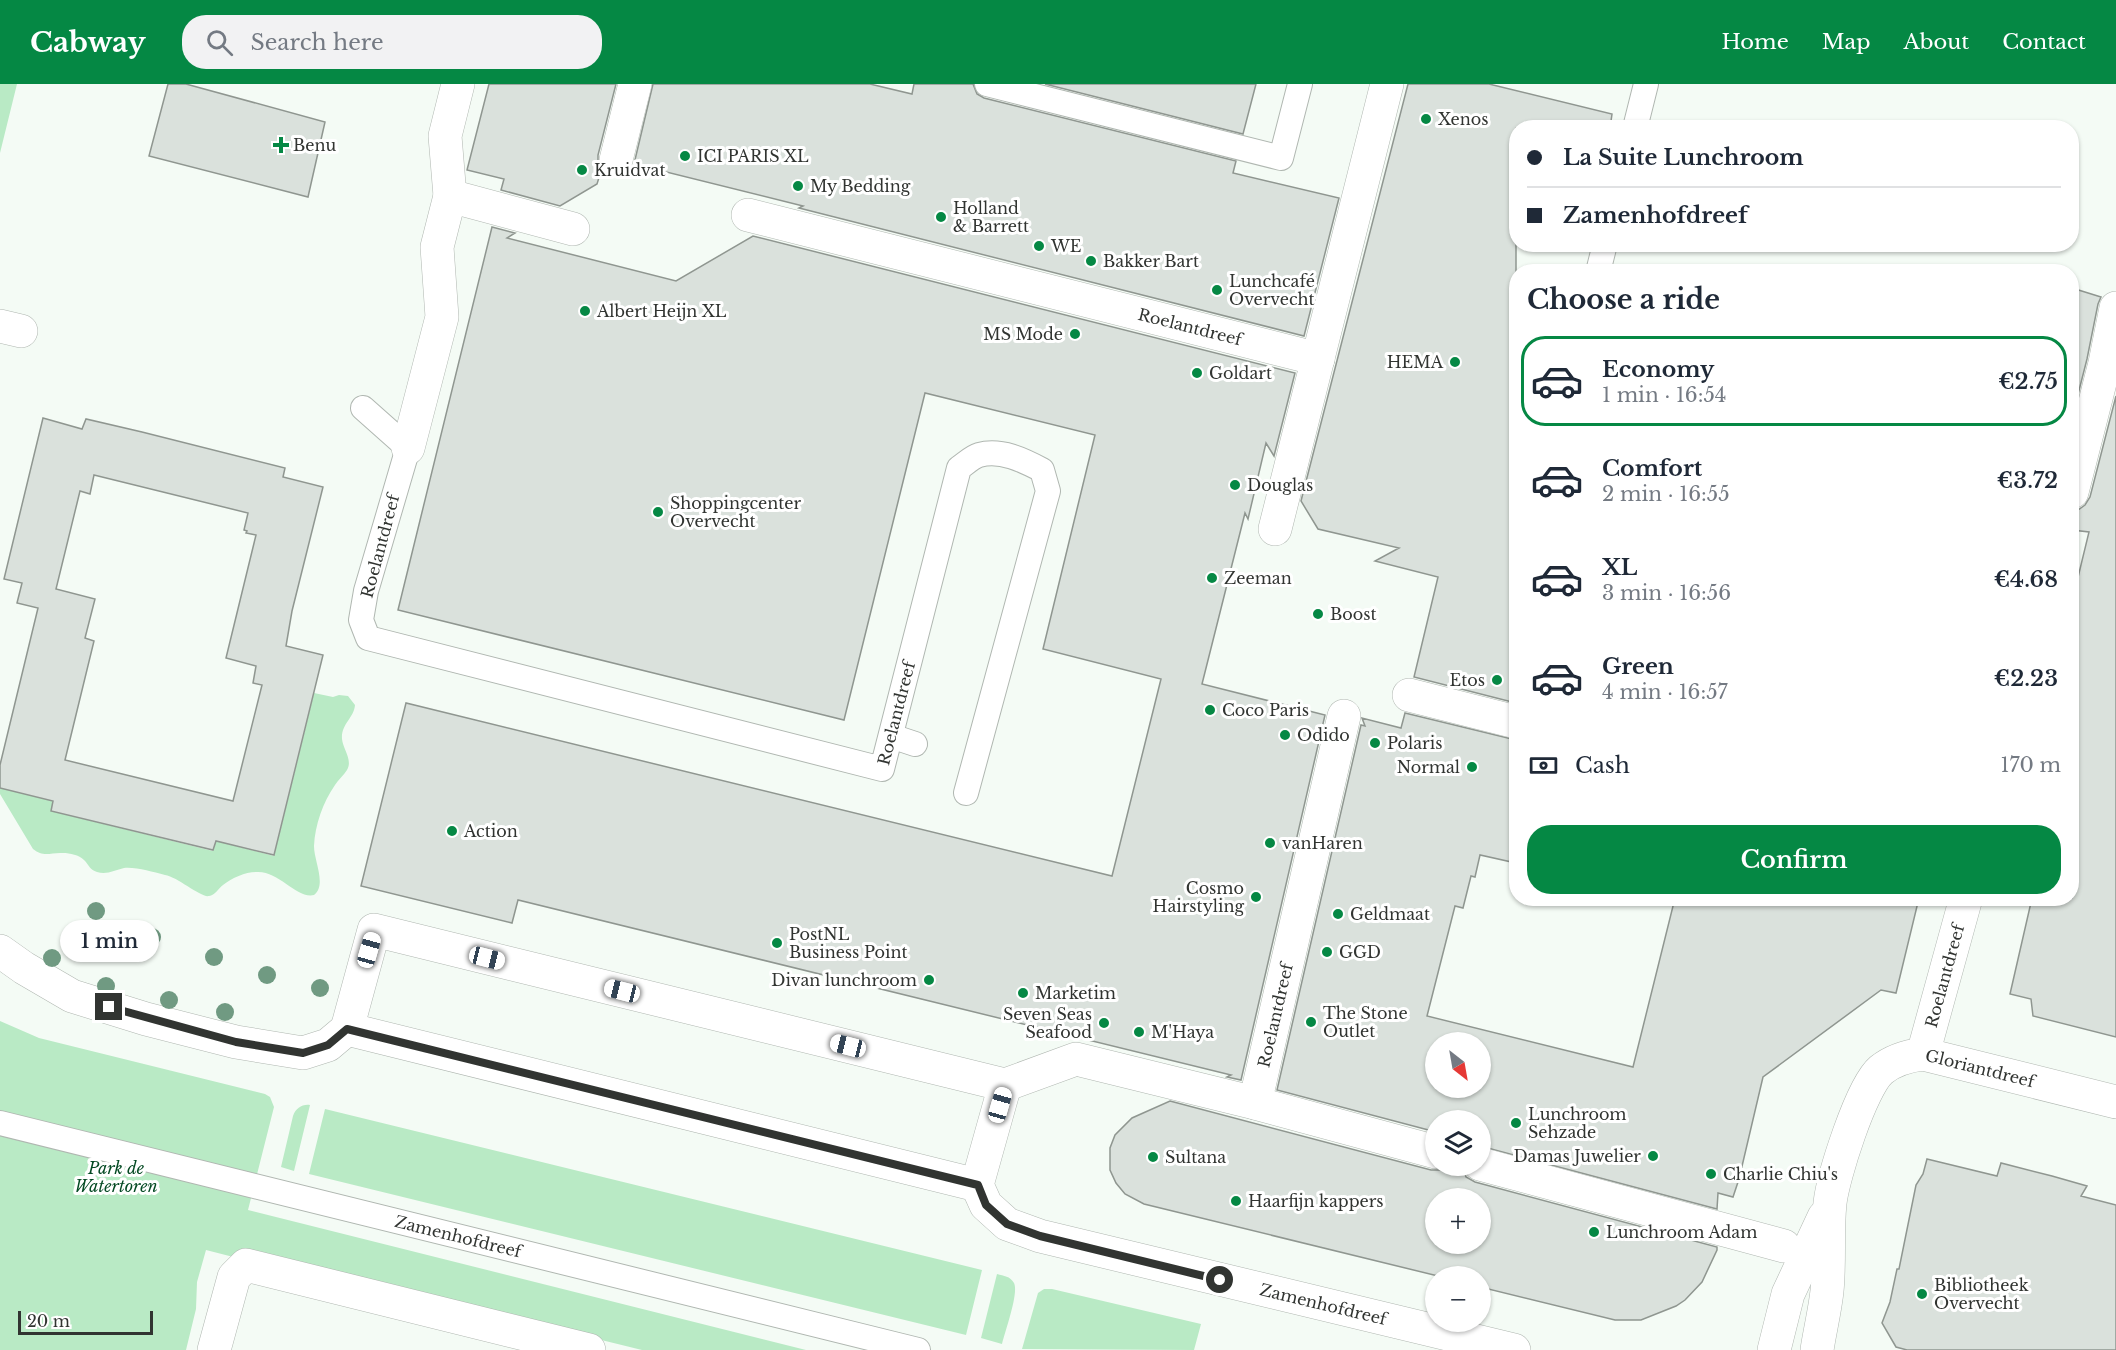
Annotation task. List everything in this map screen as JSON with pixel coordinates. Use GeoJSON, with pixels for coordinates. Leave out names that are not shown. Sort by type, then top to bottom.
{"type":"FeatureCollection","features":[{"type":"Feature","properties":{"kind":"street","name":"Roelantdreef"},"geometry":{"type":"LineString","coordinates":[[408,448],[442,317],[437,247],[450,196],[445,136],[458,84]]}},
{"type":"Feature","properties":{"kind":"street"},"geometry":{"type":"LineString","coordinates":[[616,160],[635,84]]}},
{"type":"Feature","properties":{"kind":"street"},"geometry":{"type":"LineString","coordinates":[[1275,529],[1387,84]]}},
{"type":"Feature","properties":{"kind":"street"},"geometry":{"type":"LineString","coordinates":[[450,196],[573,229]]}},
{"type":"Feature","properties":{"kind":"street","name":"Roelantdreef"},"geometry":{"type":"LineString","coordinates":[[748,216],[1318,359]]}},
{"type":"Feature","properties":{"kind":"street"},"geometry":{"type":"LineString","coordinates":[[2079,465],[2105,363],[2116,308]]}},
{"type":"Feature","properties":{"kind":"street"},"geometry":{"type":"LineString","coordinates":[[1409,695],[1509,720]]}},
{"type":"Feature","properties":{"kind":"street","name":"Roelantdreef"},"geometry":{"type":"LineString","coordinates":[[1255,1103],[1344,716]]}},
{"type":"Feature","properties":{"kind":"street","name":"Roelantdreef"},"geometry":{"type":"LineString","coordinates":[[1923,1054],[1964,906]]}},
{"type":"Feature","properties":{"kind":"street"},"geometry":{"type":"LineString","coordinates":[[0,951],[72,996],[146,1019],[236,1042],[303,1053],[328,1045],[347,1029],[374,930],[1005,1085],[1076,1059],[1255,1103],[1425,1149]]}},
{"type":"Feature","properties":{"kind":"street"},"geometry":{"type":"LineString","coordinates":[[347,1029],[978,1185],[1005,1085]]}},
{"type":"Feature","properties":{"kind":"street","name":"Gloriantdreef"},"geometry":{"type":"LineString","coordinates":[[1817,1350],[1827,1291],[1830,1202],[1836,1176],[1858,1110],[1869,1084],[1881,1070],[1905,1057],[1923,1054],[2116,1101]]}},
{"type":"Feature","properties":{"kind":"street"},"geometry":{"type":"LineString","coordinates":[[1491,1167],[1784,1246]]}},
{"type":"Feature","properties":{"kind":"street","name":"Zamenhofdreef"},"geometry":{"type":"LineString","coordinates":[[978,1185],[986,1205],[1007,1224],[1040,1236],[1514,1350]]}},
{"type":"Feature","properties":{"kind":"street","name":"Gloriantdreef"},"geometry":{"type":"LineString","coordinates":[[1774,1350],[1788,1294],[1830,1202]]}},
{"type":"Feature","properties":{"kind":"street"},"geometry":{"type":"LineString","coordinates":[[214,1350],[234,1278],[246,1265],[589,1350]]}},
{"type":"Feature","properties":{"kind":"lane"},"geometry":{"type":"LineString","coordinates":[[987,84],[1281,158],[1300,84]]}},
{"type":"Feature","properties":{"kind":"lane"},"geometry":{"type":"LineString","coordinates":[[1637,120],[1646,84]]}},
{"type":"Feature","properties":{"kind":"lane"},"geometry":{"type":"LineString","coordinates":[[363,408],[408,448]]}},
{"type":"Feature","properties":{"kind":"lane","name":"Roelantdreef"},"geometry":{"type":"LineString","coordinates":[[408,448],[366,591],[362,620],[368,638],[882,769],[959,468],[977,455],[999,454],[1021,458],[1042,470],[1048,490],[966,794]]}},
{"type":"Feature","properties":{"kind":"lane"},"geometry":{"type":"LineString","coordinates":[[891,736],[915,744]]}},
{"type":"Feature","properties":{"kind":"lane","name":"Zamenhofdreef"},"geometry":{"type":"LineString","coordinates":[[0,1123],[918,1350]]}},
{"type":"Feature","properties":{"kind":"green space"},"geometry":{"type":"Polygon","coordinates":[[[0,84],[17,84],[0,153],[0,84]]]}},
{"type":"Feature","properties":{"kind":"green space"},"geometry":{"type":"Polygon","coordinates":[[[314,693],[333,697],[348,696],[355,705],[342,734],[349,766],[327,799],[316,830],[314,846],[320,879],[318,891],[314,895],[301,893],[280,879],[264,873],[252,872],[239,876],[227,882],[215,893],[205,896],[176,879],[144,870],[124,868],[108,873],[97,872],[77,856],[66,853],[44,854],[33,849],[0,794],[0,788],[53,801],[51,811],[213,851],[216,841],[274,856],[314,693]]]}},
{"type":"Feature","properties":{"kind":"green space","name":"Park de Watertoren"},"geometry":{"type":"Polygon","coordinates":[[[0,1021],[39,1038],[270,1097],[274,1107],[248,1210],[806,1350],[642,1350],[419,1295],[249,1261],[206,1250],[197,1282],[196,1309],[186,1350],[0,1350],[0,1021]]]}},
{"type":"Feature","properties":{"kind":"green space"},"geometry":{"type":"Polygon","coordinates":[[[310,1105],[294,1171],[281,1167],[294,1113],[302,1106],[310,1105]]]}},
{"type":"Feature","properties":{"kind":"green space"},"geometry":{"type":"Polygon","coordinates":[[[325,1109],[982,1270],[966,1335],[309,1174],[325,1109]]]}},
{"type":"Feature","properties":{"kind":"green space"},"geometry":{"type":"Polygon","coordinates":[[[997,1274],[1011,1279],[1015,1288],[1002,1344],[981,1338],[997,1274]]]}},
{"type":"Feature","properties":{"kind":"green space"},"geometry":{"type":"Polygon","coordinates":[[[1044,1289],[1201,1324],[1194,1350],[1022,1349],[1038,1293],[1044,1289]]]}},
{"type":"Feature","properties":{"kind":"building"},"geometry":{"type":"Polygon","coordinates":[[[168,84],[186,84],[325,122],[308,197],[149,156],[168,84]]]}},
{"type":"Feature","properties":{"kind":"building"},"geometry":{"type":"Polygon","coordinates":[[[489,84],[616,84],[598,155],[598,165],[601,171],[597,184],[560,206],[501,190],[504,179],[467,170],[489,84]]]}},
{"type":"Feature","properties":{"kind":"building"},"geometry":{"type":"Polygon","coordinates":[[[653,84],[870,84],[912,94],[914,84],[973,84],[977,94],[984,98],[1236,161],[1233,173],[1339,198],[1304,336],[634,164],[653,84]]]}},
{"type":"Feature","properties":{"kind":"building"},"geometry":{"type":"Polygon","coordinates":[[[1045,84],[1256,84],[1243,134],[1045,84]]]}},
{"type":"Feature","properties":{"kind":"building"},"geometry":{"type":"Polygon","coordinates":[[[1408,84],[1489,84],[1612,114],[1611,120],[1509,120],[1509,252],[1516,252],[1516,264],[1509,264],[1509,701],[1414,677],[1438,577],[1375,561],[1399,548],[1318,529],[1301,501],[1408,84]]]}},
{"type":"Feature","properties":{"kind":"building"},"geometry":{"type":"Polygon","coordinates":[[[492,227],[515,233],[507,238],[676,281],[753,236],[1295,373],[1274,456],[1266,443],[1248,519],[1245,513],[1202,684],[1325,715],[1241,1080],[1227,1077],[1231,1075],[518,900],[512,923],[361,886],[406,703],[1112,876],[1161,679],[1043,649],[1095,435],[925,393],[844,720],[398,610],[492,227]]]}},
{"type":"Feature","properties":{"kind":"building"},"geometry":{"type":"Polygon","coordinates":[[[2079,290],[2101,297],[2079,390],[2079,290]]]}},
{"type":"Feature","properties":{"kind":"building"},"geometry":{"type":"Polygon","coordinates":[[[2116,396],[2116,1037],[2033,1016],[2031,999],[2010,994],[2030,906],[2079,906],[2079,573],[2089,532],[2079,531],[2079,509],[2090,497],[2116,396]]]}},
{"type":"Feature","properties":{"kind":"building"},"geometry":{"type":"Polygon","coordinates":[[[43,418],[82,429],[86,419],[142,432],[285,468],[283,477],[323,487],[292,611],[286,646],[323,655],[274,855],[216,841],[213,850],[51,811],[53,801],[0,788],[0,765],[38,608],[17,603],[22,583],[4,579],[43,418]],[[94,475],[90,494],[80,491],[56,589],[95,599],[85,638],[94,641],[65,760],[233,801],[262,685],[253,683],[256,666],[226,658],[256,535],[246,533],[247,531],[244,530],[248,513],[94,475]]]}},
{"type":"Feature","properties":{"kind":"building"},"geometry":{"type":"Polygon","coordinates":[[[1405,713],[1509,738],[1509,861],[1480,855],[1475,877],[1471,876],[1463,908],[1455,906],[1427,1016],[1633,1067],[1673,906],[1917,906],[1896,993],[1881,990],[1763,1077],[1733,1197],[1718,1193],[1717,1209],[1491,1149],[1491,1110],[1425,1110],[1425,1129],[1277,1090],[1361,725],[1365,726],[1362,718],[1401,728],[1405,713]]]}},
{"type":"Feature","properties":{"kind":"building"},"geometry":{"type":"Polygon","coordinates":[[[1170,1101],[1425,1168],[1425,1176],[1466,1176],[1475,1182],[1717,1247],[1717,1250],[1702,1282],[1685,1300],[1641,1320],[1615,1320],[1491,1290],[1491,1266],[1425,1266],[1425,1273],[1144,1204],[1125,1194],[1116,1183],[1110,1170],[1110,1148],[1115,1135],[1132,1118],[1170,1101]]]}},
{"type":"Feature","properties":{"kind":"building"},"geometry":{"type":"Polygon","coordinates":[[[1927,1159],[1997,1176],[2001,1163],[2087,1186],[2081,1196],[2116,1205],[2116,1350],[1907,1350],[1896,1347],[1882,1323],[1890,1302],[1897,1269],[1899,1269],[1916,1185],[1923,1174],[1927,1159]]]}},
{"type":"Feature","properties":{"kind":"place","name":"Xenos"},"geometry":{"type":"Point","coordinates":[1426,119]}},
{"type":"Feature","properties":{"kind":"place","name":"Benu"},"geometry":{"type":"Point","coordinates":[281,145]}},
{"type":"Feature","properties":{"kind":"place","name":"ICI PARIS XL"},"geometry":{"type":"Point","coordinates":[685,156]}},
{"type":"Feature","properties":{"kind":"place","name":"Kruidvat"},"geometry":{"type":"Point","coordinates":[582,170]}},
{"type":"Feature","properties":{"kind":"place","name":"My Bedding"},"geometry":{"type":"Point","coordinates":[798,186]}},
{"type":"Feature","properties":{"kind":"place","name":"Holland & Barrett"},"geometry":{"type":"Point","coordinates":[941,217]}},
{"type":"Feature","properties":{"kind":"place","name":"WE"},"geometry":{"type":"Point","coordinates":[1039,246]}},
{"type":"Feature","properties":{"kind":"place","name":"Bakker Bart"},"geometry":{"type":"Point","coordinates":[1091,261]}},
{"type":"Feature","properties":{"kind":"place","name":"Lunchcafé Overvecht"},"geometry":{"type":"Point","coordinates":[1217,290]}},
{"type":"Feature","properties":{"kind":"place","name":"Albert Heijn XL"},"geometry":{"type":"Point","coordinates":[585,311]}},
{"type":"Feature","properties":{"kind":"place","name":"MS Mode"},"geometry":{"type":"Point","coordinates":[1075,334]}},
{"type":"Feature","properties":{"kind":"place","name":"HEMA"},"geometry":{"type":"Point","coordinates":[1455,362]}},
{"type":"Feature","properties":{"kind":"place","name":"Goldart"},"geometry":{"type":"Point","coordinates":[1197,373]}},
{"type":"Feature","properties":{"kind":"place","name":"Douglas"},"geometry":{"type":"Point","coordinates":[1235,485]}},
{"type":"Feature","properties":{"kind":"place","name":"Shoppingcenter Overvecht"},"geometry":{"type":"Point","coordinates":[658,512]}},
{"type":"Feature","properties":{"kind":"place","name":"Zeeman"},"geometry":{"type":"Point","coordinates":[1212,578]}},
{"type":"Feature","properties":{"kind":"place","name":"Boost"},"geometry":{"type":"Point","coordinates":[1318,614]}},
{"type":"Feature","properties":{"kind":"place","name":"Etos"},"geometry":{"type":"Point","coordinates":[1497,680]}},
{"type":"Feature","properties":{"kind":"place","name":"Coco Paris"},"geometry":{"type":"Point","coordinates":[1210,710]}},
{"type":"Feature","properties":{"kind":"place","name":"Odido"},"geometry":{"type":"Point","coordinates":[1285,735]}},
{"type":"Feature","properties":{"kind":"place","name":"Polaris"},"geometry":{"type":"Point","coordinates":[1375,743]}},
{"type":"Feature","properties":{"kind":"place","name":"Normal"},"geometry":{"type":"Point","coordinates":[1472,767]}},
{"type":"Feature","properties":{"kind":"place","name":"Action"},"geometry":{"type":"Point","coordinates":[452,831]}},
{"type":"Feature","properties":{"kind":"place","name":"vanHaren"},"geometry":{"type":"Point","coordinates":[1270,843]}},
{"type":"Feature","properties":{"kind":"place","name":"Cosmo Hairstyling"},"geometry":{"type":"Point","coordinates":[1256,897]}},
{"type":"Feature","properties":{"kind":"place","name":"Geldmaat"},"geometry":{"type":"Point","coordinates":[1338,914]}},
{"type":"Feature","properties":{"kind":"place","name":"PostNL Business Point"},"geometry":{"type":"Point","coordinates":[777,943]}},
{"type":"Feature","properties":{"kind":"place","name":"GGD"},"geometry":{"type":"Point","coordinates":[1327,952]}},
{"type":"Feature","properties":{"kind":"place","name":"Divan lunchroom"},"geometry":{"type":"Point","coordinates":[929,980]}},
{"type":"Feature","properties":{"kind":"place","name":"Marketim"},"geometry":{"type":"Point","coordinates":[1023,993]}},
{"type":"Feature","properties":{"kind":"place","name":"The Stone Outlet"},"geometry":{"type":"Point","coordinates":[1311,1022]}},
{"type":"Feature","properties":{"kind":"place","name":"Seven Seas Seafood"},"geometry":{"type":"Point","coordinates":[1104,1023]}},
{"type":"Feature","properties":{"kind":"place","name":"M'Haya"},"geometry":{"type":"Point","coordinates":[1139,1032]}},
{"type":"Feature","properties":{"kind":"place","name":"Lunchroom Sehzade"},"geometry":{"type":"Point","coordinates":[1516,1123]}},
{"type":"Feature","properties":{"kind":"place","name":"Damas Juwelier"},"geometry":{"type":"Point","coordinates":[1653,1156]}},
{"type":"Feature","properties":{"kind":"place","name":"Sultana"},"geometry":{"type":"Point","coordinates":[1153,1157]}},
{"type":"Feature","properties":{"kind":"place","name":"Charlie Chiu's"},"geometry":{"type":"Point","coordinates":[1711,1174]}},
{"type":"Feature","properties":{"kind":"place","name":"Haarfijn kappers"},"geometry":{"type":"Point","coordinates":[1236,1201]}},
{"type":"Feature","properties":{"kind":"place","name":"Lunchroom Adam"},"geometry":{"type":"Point","coordinates":[1594,1232]}},
{"type":"Feature","properties":{"kind":"place","name":"Bibliotheek Overvecht"},"geometry":{"type":"Point","coordinates":[1922,1294]}},
{"type":"Feature","properties":{"kind":"route"},"geometry":{"type":"LineString","coordinates":[[109,1007],[236,1042],[303,1053],[328,1045],[347,1029],[978,1185],[986,1205],[1007,1224],[1040,1236],[1220,1280]]}}]}
